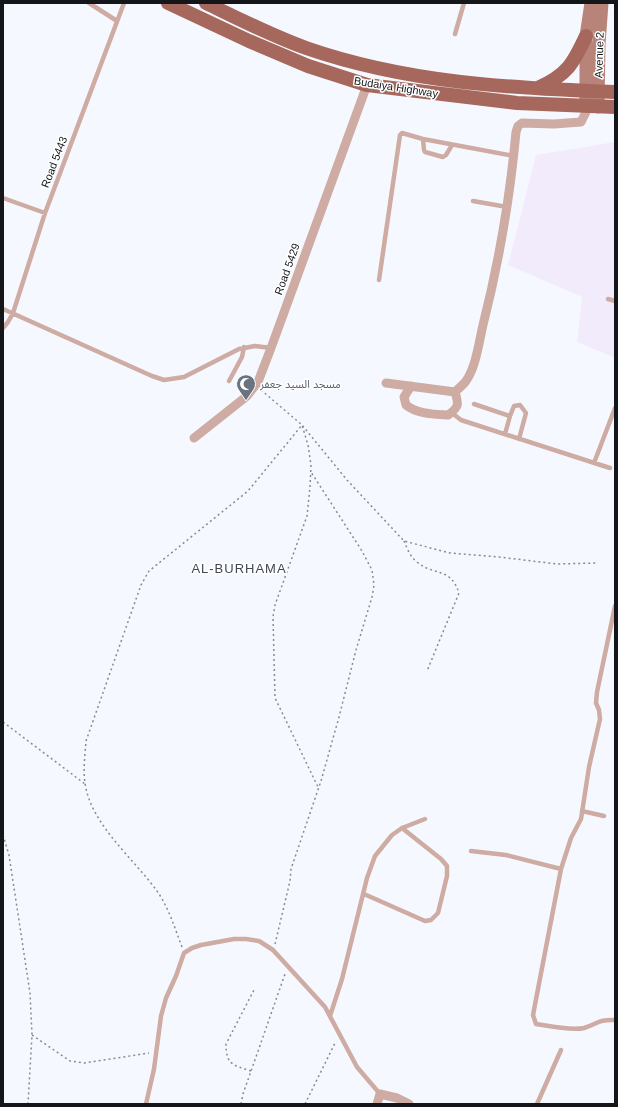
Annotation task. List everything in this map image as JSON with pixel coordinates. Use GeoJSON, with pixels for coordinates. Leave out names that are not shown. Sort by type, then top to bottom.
{"type":"FeatureCollection","features":[{"type":"Feature","properties":{"kind":"main road","name":"Budaiya Highway"},"geometry":{"type":"LineString","coordinates":[[168,3],[249,41],[308,66],[367,84],[517,103],[615,107]]}},
{"type":"Feature","properties":{"kind":"main road","name":"Budaiya Highway"},"geometry":{"type":"LineString","coordinates":[[206,3],[281,39],[365,66],[439,80],[486,86],[615,92]]}},
{"type":"Feature","properties":{"kind":"main road","name":"Avenue 2"},"geometry":{"type":"LineString","coordinates":[[591,3],[586,36],[592,91],[592,106]]}},
{"type":"Feature","properties":{"kind":"main road","name":"Avenue 2"},"geometry":{"type":"LineString","coordinates":[[592,91],[602,3]]}},
{"type":"Feature","properties":{"kind":"main road"},"geometry":{"type":"LineString","coordinates":[[536,89],[551,82],[565,72],[577,55],[586,36]]}},
{"type":"Feature","properties":{"kind":"street","name":"Road 5429"},"geometry":{"type":"LineString","coordinates":[[194,438],[247,396],[255,385],[263,369],[367,84]]}},
{"type":"Feature","properties":{"kind":"street"},"geometry":{"type":"LineString","coordinates":[[455,392],[466,380],[470,372],[477,351],[494,282],[507,207],[518,126],[522,123],[554,124],[581,122],[586,112],[592,106]]}},
{"type":"Feature","properties":{"kind":"street"},"geometry":{"type":"LineString","coordinates":[[386,383],[455,392]]}},
{"type":"Feature","properties":{"kind":"street"},"geometry":{"type":"LineString","coordinates":[[411,386],[404,397],[406,405],[411,409],[422,412],[448,415],[456,410],[458,404],[455,392]]}},
{"type":"Feature","properties":{"kind":"street"},"geometry":{"type":"LineString","coordinates":[[377,1104],[380,1094],[397,1098],[409,1104]]}},
{"type":"Feature","properties":{"kind":"lane"},"geometry":{"type":"LineString","coordinates":[[89,3],[117,20]]}},
{"type":"Feature","properties":{"kind":"lane","name":"Road 5443"},"geometry":{"type":"LineString","coordinates":[[3,328],[13,313],[45,213],[124,3]]}},
{"type":"Feature","properties":{"kind":"lane"},"geometry":{"type":"LineString","coordinates":[[455,34],[464,3]]}},
{"type":"Feature","properties":{"kind":"lane"},"geometry":{"type":"LineString","coordinates":[[379,280],[398,139],[402,133],[452,145],[514,156]]}},
{"type":"Feature","properties":{"kind":"lane"},"geometry":{"type":"LineString","coordinates":[[423,139],[425,152],[443,157],[452,145]]}},
{"type":"Feature","properties":{"kind":"lane"},"geometry":{"type":"LineString","coordinates":[[3,198],[45,213]]}},
{"type":"Feature","properties":{"kind":"lane"},"geometry":{"type":"LineString","coordinates":[[473,201],[507,207]]}},
{"type":"Feature","properties":{"kind":"lane"},"geometry":{"type":"LineString","coordinates":[[608,299],[615,301]]}},
{"type":"Feature","properties":{"kind":"lane"},"geometry":{"type":"LineString","coordinates":[[3,309],[145,373],[164,380],[184,377],[244,347],[255,346],[271,348]]}},
{"type":"Feature","properties":{"kind":"lane"},"geometry":{"type":"LineString","coordinates":[[229,380],[242,357],[244,347]]}},
{"type":"Feature","properties":{"kind":"lane"},"geometry":{"type":"LineString","coordinates":[[474,404],[510,416]]}},
{"type":"Feature","properties":{"kind":"lane"},"geometry":{"type":"LineString","coordinates":[[505,434],[514,406],[520,405],[526,413],[519,439]]}},
{"type":"Feature","properties":{"kind":"lane"},"geometry":{"type":"LineString","coordinates":[[594,463],[615,408]]}},
{"type":"Feature","properties":{"kind":"lane"},"geometry":{"type":"LineString","coordinates":[[452,412],[461,420],[610,468]]}},
{"type":"Feature","properties":{"kind":"lane"},"geometry":{"type":"LineString","coordinates":[[615,606],[596,692],[596,703],[599,710],[599,724],[589,767],[581,819],[566,850],[561,869],[533,1015],[536,1024],[578,1029],[604,1020],[615,1020]]}},
{"type":"Feature","properties":{"kind":"lane"},"geometry":{"type":"LineString","coordinates":[[582,811],[604,816]]}},
{"type":"Feature","properties":{"kind":"lane"},"geometry":{"type":"LineString","coordinates":[[330,1016],[342,979],[367,878],[375,856],[392,835],[402,828],[425,819]]}},
{"type":"Feature","properties":{"kind":"lane"},"geometry":{"type":"LineString","coordinates":[[364,894],[425,921],[431,920],[438,913],[447,876],[447,866],[441,859],[402,828]]}},
{"type":"Feature","properties":{"kind":"lane"},"geometry":{"type":"LineString","coordinates":[[471,851],[506,855],[561,869]]}},
{"type":"Feature","properties":{"kind":"lane"},"geometry":{"type":"LineString","coordinates":[[146,1104],[161,1016],[166,998],[184,953],[201,945],[234,939],[259,941],[273,950],[325,1007],[357,1067],[380,1094]]}},
{"type":"Feature","properties":{"kind":"lane"},"geometry":{"type":"LineString","coordinates":[[537,1104],[561,1050]]}},
{"type":"Feature","properties":{"kind":"path"},"geometry":{"type":"LineString","coordinates":[[255,385],[278,406],[302,424],[347,480],[404,541],[411,556],[417,562],[425,567],[450,576],[456,583],[459,593],[427,671]]}},
{"type":"Feature","properties":{"kind":"path"},"geometry":{"type":"LineString","coordinates":[[302,424],[308,445],[311,472],[310,487],[306,516],[275,605],[273,617],[275,698],[319,788]]}},
{"type":"Feature","properties":{"kind":"path"},"geometry":{"type":"LineString","coordinates":[[184,953],[168,909],[154,888],[103,826],[92,806],[85,784],[84,763],[86,741],[141,585],[150,571],[248,491],[302,424]]}},
{"type":"Feature","properties":{"kind":"path"},"geometry":{"type":"LineString","coordinates":[[273,950],[290,881],[291,869],[319,788],[356,650],[372,597],[374,585],[372,570],[362,551],[311,472]]}},
{"type":"Feature","properties":{"kind":"path"},"geometry":{"type":"LineString","coordinates":[[404,541],[450,553],[557,564],[597,563]]}},
{"type":"Feature","properties":{"kind":"path"},"geometry":{"type":"LineString","coordinates":[[3,722],[85,784]]}},
{"type":"Feature","properties":{"kind":"path"},"geometry":{"type":"LineString","coordinates":[[3,835],[9,855],[30,993],[32,1035],[28,1104]]}},
{"type":"Feature","properties":{"kind":"path"},"geometry":{"type":"LineString","coordinates":[[241,1104],[243,1094],[288,967]]}},
{"type":"Feature","properties":{"kind":"path"},"geometry":{"type":"LineString","coordinates":[[251,1071],[234,1066],[229,1062],[226,1054],[226,1044],[255,988]]}},
{"type":"Feature","properties":{"kind":"path"},"geometry":{"type":"LineString","coordinates":[[305,1104],[339,1034]]}},
{"type":"Feature","properties":{"kind":"path"},"geometry":{"type":"LineString","coordinates":[[32,1035],[70,1061],[84,1063],[156,1052]]}},
{"type":"Feature","properties":{"kind":"shaded area"},"geometry":{"type":"Polygon","coordinates":[[[615,142],[615,358],[577,342],[582,297],[508,265],[536,155],[615,142]]]}},
{"type":"Feature","properties":{"kind":"place","name":"مسجد السيد جعفر"},"geometry":{"type":"Point","coordinates":[246,401]}},
{"type":"Feature","properties":{"kind":"district","name":"AL-BURHAMA"},"geometry":{"type":"Point","coordinates":[239,568]}}]}
